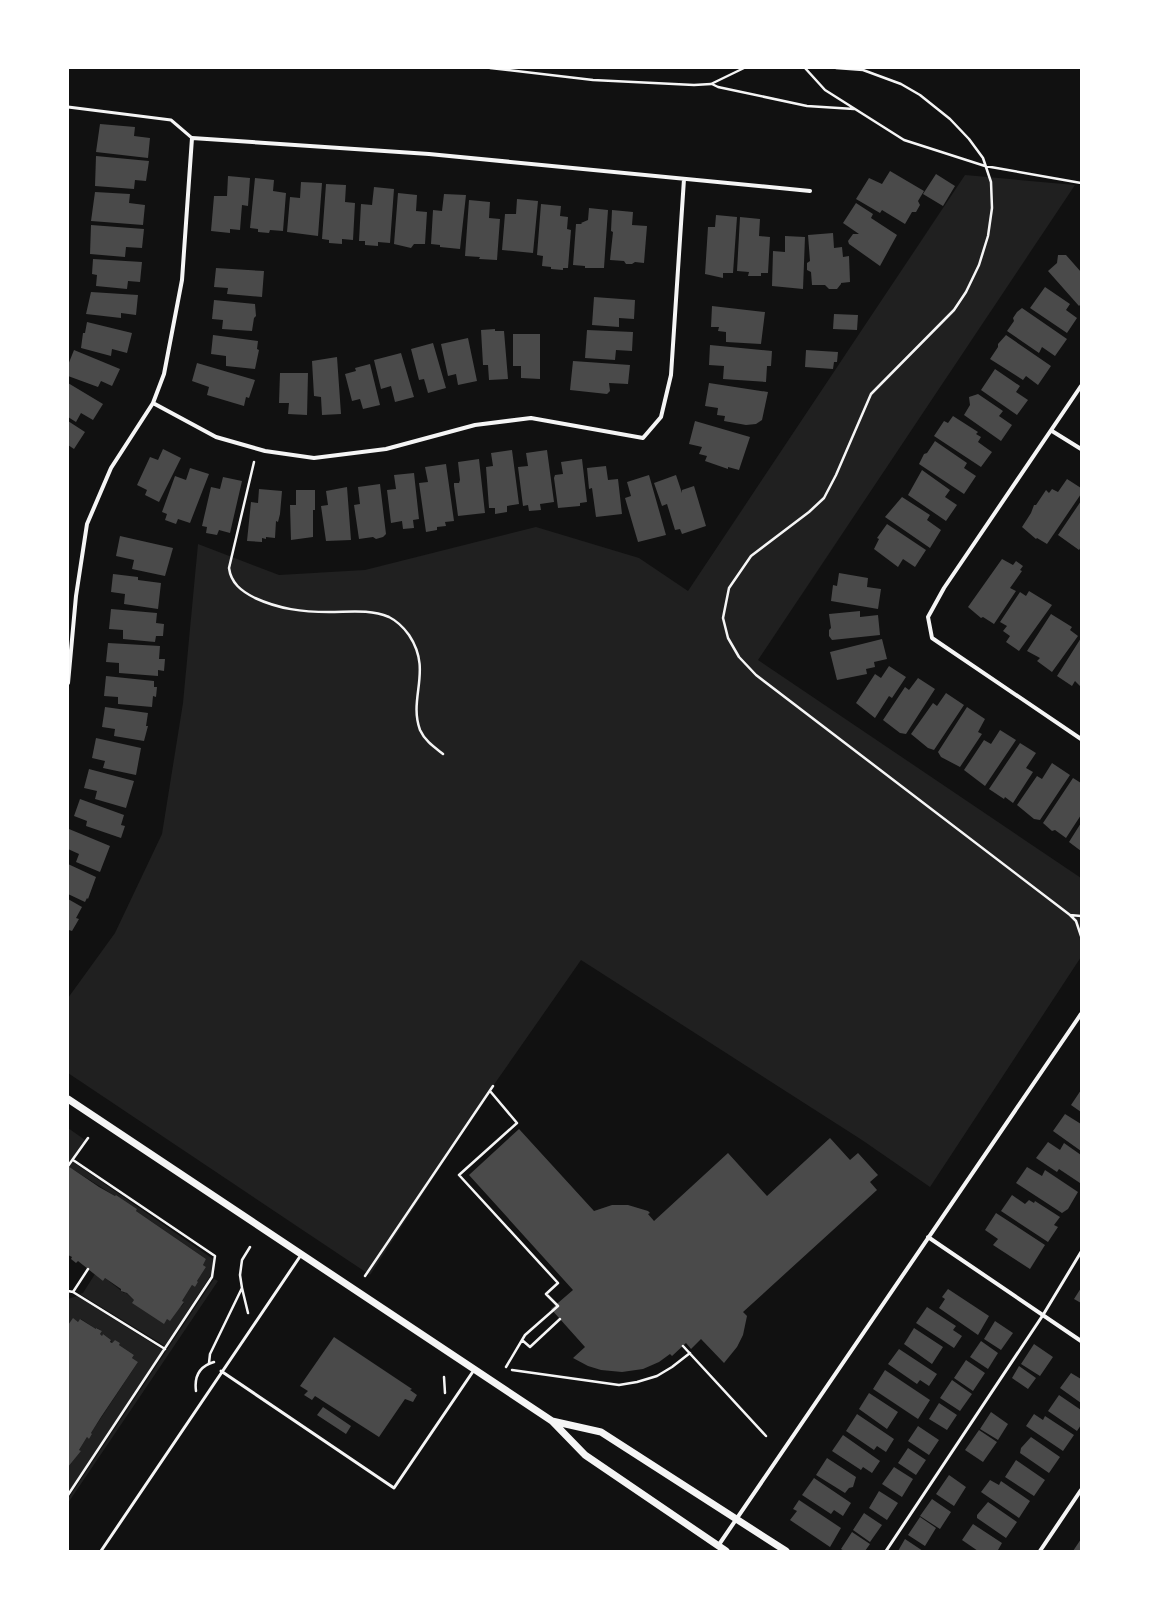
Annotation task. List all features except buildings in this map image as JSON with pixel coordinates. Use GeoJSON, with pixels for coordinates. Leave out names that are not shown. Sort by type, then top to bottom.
{"type":"FeatureCollection","features":[{"type":"Feature","properties":{"kind":"street"},"geometry":{"type":"LineString","coordinates":[[68,682],[76,596],[87,524],[111,468],[153,403],[164,374],[182,280],[192,138],[429,154],[810,191]]}},
{"type":"Feature","properties":{"kind":"street"},"geometry":{"type":"LineString","coordinates":[[153,403],[216,437],[265,451],[314,458],[386,449],[475,425],[531,418],[642,438],[661,417],[671,375],[684,179]]}},
{"type":"Feature","properties":{"kind":"street"},"geometry":{"type":"LineString","coordinates":[[1081,386],[1052,431],[944,588],[928,617],[932,638],[1081,739]]}},
{"type":"Feature","properties":{"kind":"street"},"geometry":{"type":"LineString","coordinates":[[1052,431],[1081,449]]}},
{"type":"Feature","properties":{"kind":"street"},"geometry":{"type":"LineString","coordinates":[[718,1546],[1081,1014]]}},
{"type":"Feature","properties":{"kind":"street"},"geometry":{"type":"LineString","coordinates":[[68,1099],[552,1421],[585,1455],[726,1551]]}},
{"type":"Feature","properties":{"kind":"street"},"geometry":{"type":"LineString","coordinates":[[928,1237],[1081,1341]]}},
{"type":"Feature","properties":{"kind":"street"},"geometry":{"type":"LineString","coordinates":[[552,1421],[601,1432],[786,1551]]}},
{"type":"Feature","properties":{"kind":"street"},"geometry":{"type":"LineString","coordinates":[[1040,1551],[1081,1490]]}},
{"type":"Feature","properties":{"kind":"lane"},"geometry":{"type":"LineString","coordinates":[[68,107],[171,120],[192,138]]}},
{"type":"Feature","properties":{"kind":"lane"},"geometry":{"type":"LineString","coordinates":[[886,1551],[1043,1315],[1081,1252]]}},
{"type":"Feature","properties":{"kind":"lane"},"geometry":{"type":"LineString","coordinates":[[101,1551],[221,1371],[301,1255]]}},
{"type":"Feature","properties":{"kind":"lane"},"geometry":{"type":"LineString","coordinates":[[221,1371],[394,1488],[474,1370]]}},
{"type":"Feature","properties":{"kind":"path"},"geometry":{"type":"LineString","coordinates":[[490,68],[593,80],[694,85],[711,84],[744,68]]}},
{"type":"Feature","properties":{"kind":"path"},"geometry":{"type":"LineString","coordinates":[[805,68],[825,90],[904,140],[985,166],[1081,183]]}},
{"type":"Feature","properties":{"kind":"path"},"geometry":{"type":"LineString","coordinates":[[836,68],[863,70],[901,84],[920,95],[950,119],[969,139],[983,158],[992,182],[992,208],[988,236],[979,265],[966,292],[954,310],[871,394],[836,475],[824,498],[809,512],[751,556],[730,588],[723,618],[728,638],[739,657],[756,675],[1070,915],[1076,921],[1081,936]]}},
{"type":"Feature","properties":{"kind":"path"},"geometry":{"type":"LineString","coordinates":[[711,84],[718,87],[807,106],[856,110]]}},
{"type":"Feature","properties":{"kind":"path"},"geometry":{"type":"LineString","coordinates":[[254,462],[229,568],[230,579],[238,588],[249,595],[288,610],[305,612],[373,612],[390,618],[402,627],[412,640],[421,666],[416,707],[420,729],[425,739],[443,754]]}},
{"type":"Feature","properties":{"kind":"path"},"geometry":{"type":"LineString","coordinates":[[1070,915],[1081,916]]}},
{"type":"Feature","properties":{"kind":"path"},"geometry":{"type":"LineString","coordinates":[[365,1276],[493,1086]]}},
{"type":"Feature","properties":{"kind":"path"},"geometry":{"type":"LineString","coordinates":[[490,1091],[517,1123],[458,1175],[558,1283],[546,1294],[558,1306],[525,1335],[506,1367]]}},
{"type":"Feature","properties":{"kind":"path"},"geometry":{"type":"LineString","coordinates":[[68,1166],[88,1138]]}},
{"type":"Feature","properties":{"kind":"path"},"geometry":{"type":"LineString","coordinates":[[68,1495],[212,1277],[215,1256],[73,1160]]}},
{"type":"Feature","properties":{"kind":"path"},"geometry":{"type":"LineString","coordinates":[[249,1318],[240,1274],[242,1260],[250,1247]]}},
{"type":"Feature","properties":{"kind":"path"},"geometry":{"type":"LineString","coordinates":[[73,1292],[88,1269]]}},
{"type":"Feature","properties":{"kind":"path"},"geometry":{"type":"LineString","coordinates":[[209,1363],[210,1354],[242,1288]]}},
{"type":"Feature","properties":{"kind":"path"},"geometry":{"type":"LineString","coordinates":[[68,1291],[73,1292],[165,1349]]}},
{"type":"Feature","properties":{"kind":"path"},"geometry":{"type":"LineString","coordinates":[[522,1340],[530,1346],[560,1319]]}},
{"type":"Feature","properties":{"kind":"path"},"geometry":{"type":"LineString","coordinates":[[683,1346],[766,1436]]}},
{"type":"Feature","properties":{"kind":"path"},"geometry":{"type":"LineString","coordinates":[[512,1370],[619,1385],[637,1382],[657,1376],[690,1353]]}},
{"type":"Feature","properties":{"kind":"shaded area"},"geometry":{"type":"Polygon","coordinates":[[[965,175],[1075,185],[758,660],[1081,878],[1081,957],[930,1187],[862,1140],[581,960],[493,1086],[370,1275],[68,1073],[68,998],[115,933],[162,834],[183,703],[198,544],[279,575],[365,570],[536,527],[639,558],[688,591],[965,175]]]}},
{"type":"Feature","properties":{"kind":"shaded area"},"geometry":{"type":"Polygon","coordinates":[[[68,1128],[85,1140],[68,1165],[68,1128]]]}},
{"type":"Feature","properties":{"kind":"shaded area"},"geometry":{"type":"Polygon","coordinates":[[[73,1162],[213,1259],[211,1275],[165,1346],[80,1294],[83,1293],[95,1274],[103,1281],[105,1278],[134,1300],[167,1319],[184,1303],[182,1301],[192,1285],[195,1287],[206,1267],[203,1265],[206,1259],[136,1211],[137,1209],[69,1167],[73,1162]]]}},
{"type":"Feature","properties":{"kind":"shaded area"},"geometry":{"type":"Polygon","coordinates":[[[214,1279],[218,1281],[68,1503],[68,1499],[214,1279]]]}},
{"type":"Feature","properties":{"kind":"shaded area"},"geometry":{"type":"Polygon","coordinates":[[[77,1296],[163,1350],[68,1493],[68,1467],[81,1451],[79,1450],[87,1437],[89,1439],[92,1434],[91,1433],[138,1362],[132,1358],[134,1355],[119,1345],[120,1343],[115,1340],[112,1343],[111,1340],[103,1334],[102,1336],[100,1334],[102,1331],[97,1328],[96,1329],[81,1319],[78,1322],[73,1319],[68,1325],[68,1299],[77,1296]]]}}]}
